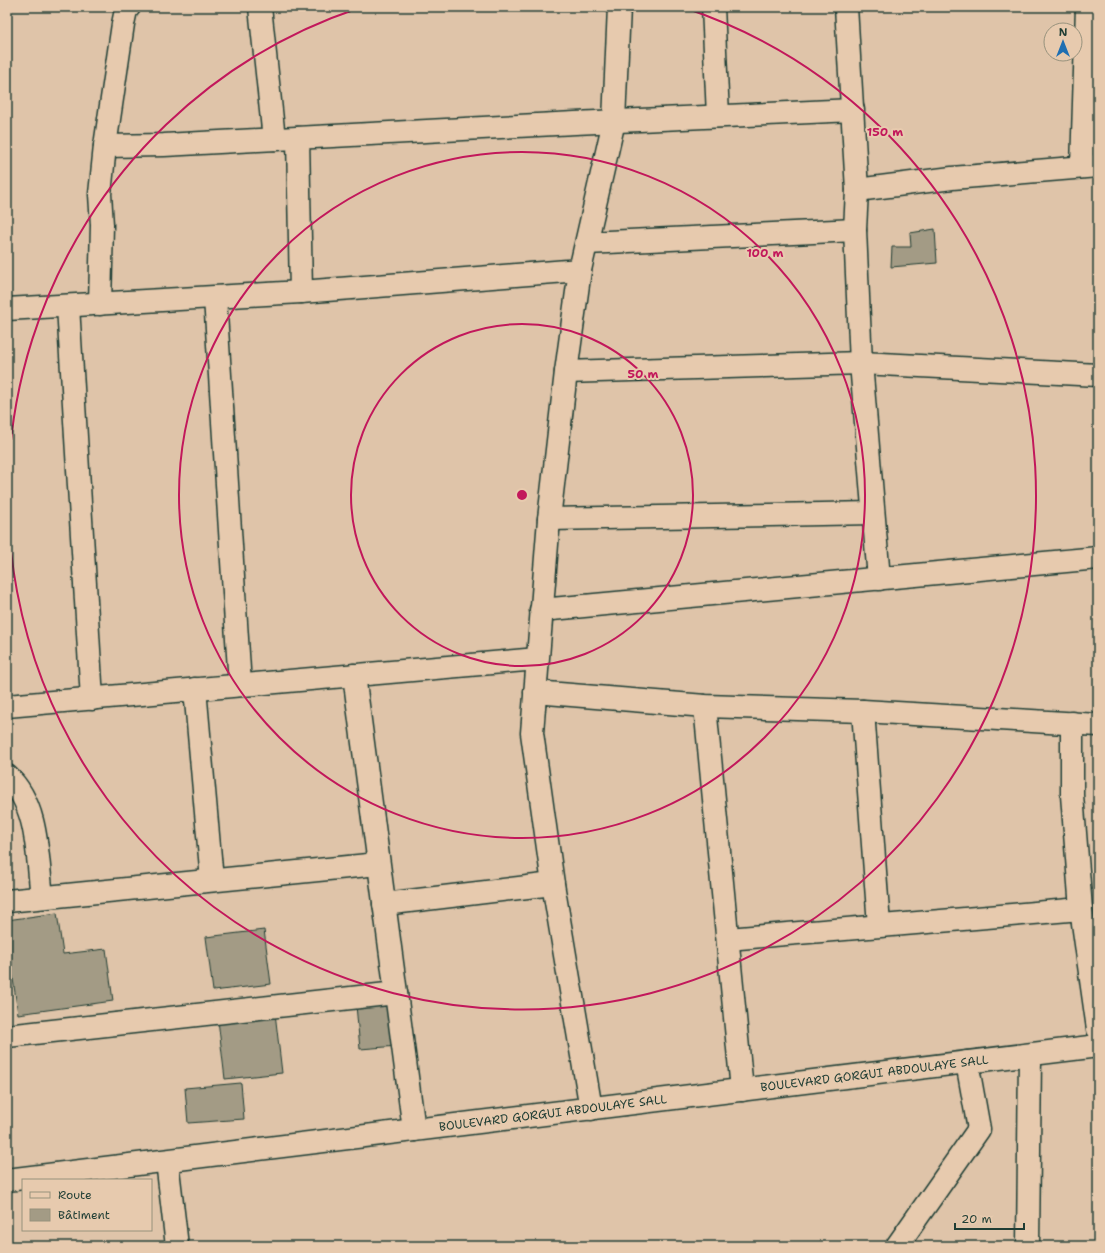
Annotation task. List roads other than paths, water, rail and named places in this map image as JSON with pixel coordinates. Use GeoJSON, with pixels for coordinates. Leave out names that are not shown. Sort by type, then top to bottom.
{"type":"FeatureCollection","features":[{"type":"Feature","properties":{"kind":"street"},"geometry":{"type":"LineString","coordinates":[[100,304],[102,225],[100,194],[105,146],[123,24],[126,10],[129,7]]}},
{"type":"Feature","properties":{"kind":"street"},"geometry":{"type":"LineString","coordinates":[[260,7],[274,139]]}},
{"type":"Feature","properties":{"kind":"street"},"geometry":{"type":"LineString","coordinates":[[591,1109],[553,884],[532,733],[549,519],[566,372],[580,270],[614,121],[620,7]]}},
{"type":"Feature","properties":{"kind":"street"},"geometry":{"type":"LineString","coordinates":[[713,7],[718,116]]}},
{"type":"Feature","properties":{"kind":"street"},"geometry":{"type":"LineString","coordinates":[[846,7],[857,190],[855,230],[861,363],[879,579]]}},
{"type":"Feature","properties":{"kind":"street"},"geometry":{"type":"LineString","coordinates":[[857,190],[952,178],[1090,167],[1091,60],[1087,7]]}},
{"type":"Feature","properties":{"kind":"street"},"geometry":{"type":"LineString","coordinates":[[105,146],[164,146],[614,121],[853,110]]}},
{"type":"Feature","properties":{"kind":"street"},"geometry":{"type":"LineString","coordinates":[[298,138],[301,292]]}},
{"type":"Feature","properties":{"kind":"street"},"geometry":{"type":"LineString","coordinates":[[587,243],[855,230]]}},
{"type":"Feature","properties":{"kind":"street"},"geometry":{"type":"LineString","coordinates":[[7,309],[215,298],[580,270]]}},
{"type":"Feature","properties":{"kind":"street"},"geometry":{"type":"LineString","coordinates":[[215,298],[240,685]]}},
{"type":"Feature","properties":{"kind":"street"},"geometry":{"type":"LineString","coordinates":[[68,306],[92,699]]}},
{"type":"Feature","properties":{"kind":"street"},"geometry":{"type":"LineString","coordinates":[[566,372],[861,363],[1098,376]]}},
{"type":"Feature","properties":{"kind":"street"},"geometry":{"type":"LineString","coordinates":[[549,519],[873,514]]}},
{"type":"Feature","properties":{"kind":"street"},"geometry":{"type":"LineString","coordinates":[[541,610],[1098,558]]}},
{"type":"Feature","properties":{"kind":"street"},"geometry":{"type":"LineString","coordinates":[[7,706],[537,659]]}},
{"type":"Feature","properties":{"kind":"street"},"geometry":{"type":"LineString","coordinates":[[354,675],[414,1130]]}},
{"type":"Feature","properties":{"kind":"street"},"geometry":{"type":"LineString","coordinates":[[195,690],[212,880]]}},
{"type":"Feature","properties":{"kind":"street"},"geometry":{"type":"LineString","coordinates":[[535,692],[705,706],[863,711],[1098,724]]}},
{"type":"Feature","properties":{"kind":"street"},"geometry":{"type":"LineString","coordinates":[[705,706],[742,1090]]}},
{"type":"Feature","properties":{"kind":"street"},"geometry":{"type":"LineString","coordinates":[[863,711],[879,925]]}},
{"type":"Feature","properties":{"kind":"street"},"geometry":{"type":"LineString","coordinates":[[1072,723],[1072,795],[1081,909],[1098,1029]]}},
{"type":"Feature","properties":{"kind":"street"},"geometry":{"type":"LineString","coordinates":[[7,776],[14,782],[31,814],[42,897]]}},
{"type":"Feature","properties":{"kind":"street"},"geometry":{"type":"LineString","coordinates":[[7,901],[378,864]]}},
{"type":"Feature","properties":{"kind":"street"},"geometry":{"type":"LineString","coordinates":[[384,904],[553,884]]}},
{"type":"Feature","properties":{"kind":"street"},"geometry":{"type":"LineString","coordinates":[[728,939],[1081,909]]}},
{"type":"Feature","properties":{"kind":"street"},"geometry":{"type":"LineString","coordinates":[[7,1036],[396,993]]}},
{"type":"Feature","properties":{"kind":"street","name":"BOULEVARD GORGUI ABDOULAYE SALL"},"geometry":{"type":"LineString","coordinates":[[7,1180],[1098,1046]]}},
{"type":"Feature","properties":{"kind":"street"},"geometry":{"type":"LineString","coordinates":[[1028,1246],[1030,1055]]}},
{"type":"Feature","properties":{"kind":"street"},"geometry":{"type":"LineString","coordinates":[[897,1246],[979,1129],[967,1062]]}},
{"type":"Feature","properties":{"kind":"street"},"geometry":{"type":"LineString","coordinates":[[167,1161],[177,1246]]}}]}
